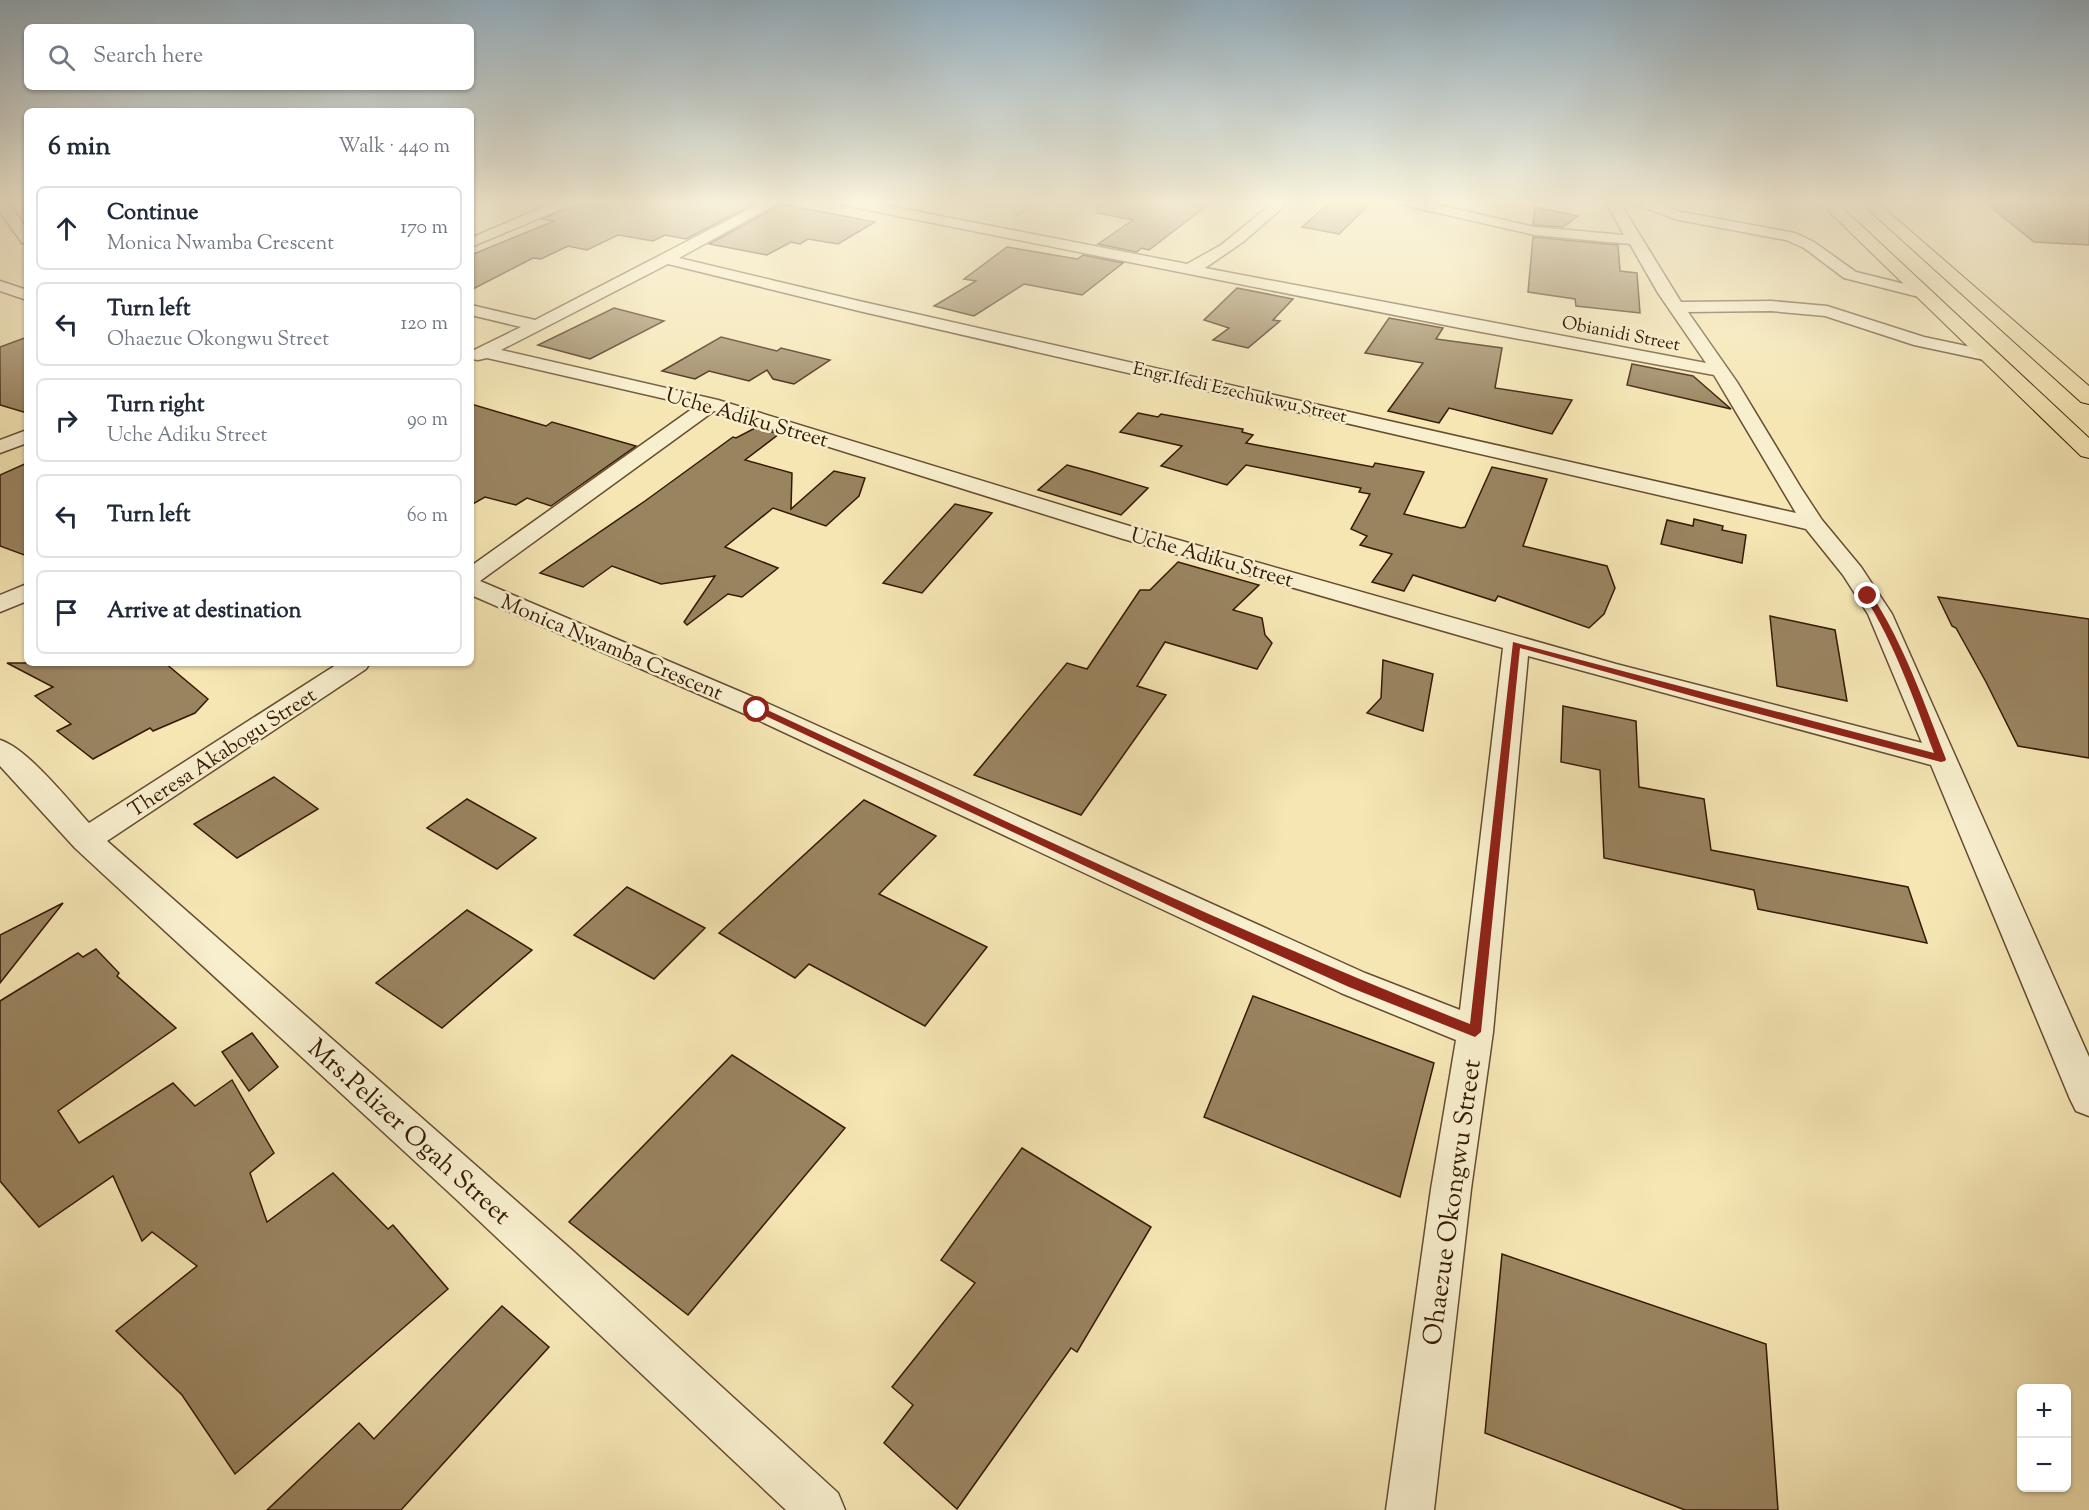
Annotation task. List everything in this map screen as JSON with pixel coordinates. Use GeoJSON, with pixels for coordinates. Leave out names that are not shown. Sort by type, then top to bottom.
{"type":"FeatureCollection","features":[{"type":"Feature","properties":{"kind":"highway"},"geometry":{"type":"LineString","coordinates":[[1900,271],[2089,452]]}},
{"type":"Feature","properties":{"kind":"highway"},"geometry":{"type":"LineString","coordinates":[[1947,271],[2089,397]]}},
{"type":"Feature","properties":{"kind":"street"},"geometry":{"type":"LineString","coordinates":[[478,356],[642,271]]}},
{"type":"Feature","properties":{"kind":"street","name":"Engr.Ifedi Ezechukwu Street"},"geometry":{"type":"LineString","coordinates":[[717,271],[859,306],[1814,524]]}},
{"type":"Feature","properties":{"kind":"street","name":"Obianidi Street"},"geometry":{"type":"LineString","coordinates":[[1196,271],[1720,371]]}},
{"type":"Feature","properties":{"kind":"street"},"geometry":{"type":"LineString","coordinates":[[1654,271],[1720,371],[1814,524],[1853,572],[1880,614],[1914,688],[1941,759],[2089,1099]]}},
{"type":"Feature","properties":{"kind":"street"},"geometry":{"type":"LineString","coordinates":[[1845,271],[1850,275],[1923,293]]}},
{"type":"Feature","properties":{"kind":"street"},"geometry":{"type":"LineString","coordinates":[[0,284],[18,277]]}},
{"type":"Feature","properties":{"kind":"street"},"geometry":{"type":"LineString","coordinates":[[0,284],[24,294]]}},
{"type":"Feature","properties":{"kind":"street"},"geometry":{"type":"LineString","coordinates":[[1676,307],[1771,306],[1827,311],[1920,341],[1989,356]]}},
{"type":"Feature","properties":{"kind":"street"},"geometry":{"type":"LineString","coordinates":[[474,311],[538,326]]}},
{"type":"Feature","properties":{"kind":"street","name":"Uche Adiku Street"},"geometry":{"type":"LineString","coordinates":[[478,356],[711,404],[1128,533],[1516,644],[1941,759]]}},
{"type":"Feature","properties":{"kind":"street"},"geometry":{"type":"LineString","coordinates":[[474,576],[711,404]]}},
{"type":"Feature","properties":{"kind":"street","name":"Monica Nwamba Crescent"},"geometry":{"type":"LineString","coordinates":[[474,587],[757,710],[1353,983],[1475,1032]]}},
{"type":"Feature","properties":{"kind":"street"},"geometry":{"type":"LineString","coordinates":[[0,605],[24,593]]}},
{"type":"Feature","properties":{"kind":"street","name":"Ohaezue Okongwu Street"},"geometry":{"type":"LineString","coordinates":[[1410,1510],[1451,1189],[1475,1032],[1516,644]]}},
{"type":"Feature","properties":{"kind":"street","name":"Theresa Akabogu Street"},"geometry":{"type":"LineString","coordinates":[[86,840],[352,666]]}},
{"type":"Feature","properties":{"kind":"street","name":"Mrs.Pelizer Ogah Street"},"geometry":{"type":"LineString","coordinates":[[0,750],[86,840],[304,1034],[697,1393],[821,1510]]}},
{"type":"Feature","properties":{"kind":"building"},"geometry":{"type":"Polygon","coordinates":[[[474,271],[507,271],[474,288],[474,271]]]}},
{"type":"Feature","properties":{"kind":"building"},"geometry":{"type":"Polygon","coordinates":[[[974,271],[1112,271],[1082,295],[1024,284],[974,316],[934,306],[976,281],[964,279],[974,271]]]}},
{"type":"Feature","properties":{"kind":"building"},"geometry":{"type":"Polygon","coordinates":[[[1530,271],[1637,273],[1640,313],[1576,306],[1575,299],[1528,292],[1530,271]]]}},
{"type":"Feature","properties":{"kind":"building"},"geometry":{"type":"Polygon","coordinates":[[[1237,288],[1293,299],[1273,320],[1280,321],[1248,348],[1213,340],[1229,328],[1204,320],[1237,288]]]}},
{"type":"Feature","properties":{"kind":"building"},"geometry":{"type":"Polygon","coordinates":[[[614,308],[664,321],[590,359],[538,345],[614,308]]]}},
{"type":"Feature","properties":{"kind":"building"},"geometry":{"type":"Polygon","coordinates":[[[1389,318],[1443,328],[1436,339],[1502,348],[1495,388],[1572,400],[1552,434],[1449,408],[1439,423],[1388,411],[1423,363],[1365,353],[1389,318]]]}},
{"type":"Feature","properties":{"kind":"building"},"geometry":{"type":"Polygon","coordinates":[[[721,337],[777,351],[781,348],[830,360],[794,384],[773,379],[767,370],[749,381],[709,371],[695,379],[662,371],[721,337]]]}},
{"type":"Feature","properties":{"kind":"building"},"geometry":{"type":"Polygon","coordinates":[[[24,338],[24,412],[0,405],[0,347],[24,338]]]}},
{"type":"Feature","properties":{"kind":"building"},"geometry":{"type":"Polygon","coordinates":[[[1632,364],[1693,376],[1731,409],[1627,385],[1632,364]]]}},
{"type":"Feature","properties":{"kind":"building"},"geometry":{"type":"Polygon","coordinates":[[[474,405],[546,426],[552,422],[636,446],[551,506],[527,498],[516,505],[485,497],[474,503],[474,405]]]}},
{"type":"Feature","properties":{"kind":"building"},"geometry":{"type":"Polygon","coordinates":[[[1138,413],[1158,417],[1161,414],[1243,429],[1242,432],[1253,435],[1246,443],[1373,467],[1375,463],[1424,472],[1404,514],[1461,528],[1465,527],[1492,467],[1547,479],[1523,546],[1607,566],[1615,588],[1604,614],[1589,628],[1498,596],[1495,601],[1413,575],[1404,591],[1372,582],[1392,554],[1360,545],[1367,536],[1351,529],[1370,494],[1359,492],[1361,488],[1246,465],[1227,485],[1161,466],[1182,446],[1120,432],[1138,413]]]}},
{"type":"Feature","properties":{"kind":"building"},"geometry":{"type":"Polygon","coordinates":[[[757,427],[779,434],[745,460],[792,473],[791,509],[834,471],[865,478],[859,496],[826,526],[773,508],[725,547],[778,568],[742,597],[728,594],[687,625],[684,622],[715,576],[661,584],[612,566],[583,587],[540,573],[733,437],[736,438],[757,427]]]}},
{"type":"Feature","properties":{"kind":"building"},"geometry":{"type":"Polygon","coordinates":[[[24,464],[24,555],[0,546],[0,475],[24,464]]]}},
{"type":"Feature","properties":{"kind":"building"},"geometry":{"type":"Polygon","coordinates":[[[1067,465],[1148,488],[1121,515],[1038,490],[1067,465]]]}},
{"type":"Feature","properties":{"kind":"building"},"geometry":{"type":"Polygon","coordinates":[[[955,504],[992,513],[922,593],[883,583],[955,504]]]}},
{"type":"Feature","properties":{"kind":"building"},"geometry":{"type":"Polygon","coordinates":[[[1694,519],[1723,526],[1722,530],[1746,535],[1742,563],[1661,544],[1667,520],[1693,526],[1694,519]]]}},
{"type":"Feature","properties":{"kind":"building"},"geometry":{"type":"Polygon","coordinates":[[[1178,562],[1259,585],[1233,610],[1262,618],[1265,635],[1272,643],[1257,669],[1165,642],[1137,686],[1166,695],[1081,815],[974,775],[1067,663],[1087,669],[1140,590],[1150,590],[1178,562]]]}},
{"type":"Feature","properties":{"kind":"building"},"geometry":{"type":"Polygon","coordinates":[[[1938,597],[2089,619],[2089,758],[2018,746],[1986,682],[1956,628],[1952,626],[1938,597]]]}},
{"type":"Feature","properties":{"kind":"building"},"geometry":{"type":"Polygon","coordinates":[[[1770,616],[1835,630],[1847,701],[1777,686],[1770,616]]]}},
{"type":"Feature","properties":{"kind":"building"},"geometry":{"type":"Polygon","coordinates":[[[1383,660],[1433,674],[1423,731],[1367,713],[1381,698],[1383,660]]]}},
{"type":"Feature","properties":{"kind":"building"},"geometry":{"type":"Polygon","coordinates":[[[7,663],[24,663],[24,666],[169,666],[208,699],[195,713],[153,731],[150,728],[93,759],[57,731],[71,724],[35,696],[53,687],[7,663]]]}},
{"type":"Feature","properties":{"kind":"building"},"geometry":{"type":"Polygon","coordinates":[[[1563,706],[1636,721],[1639,787],[1704,799],[1711,850],[1908,887],[1927,943],[1758,909],[1754,890],[1604,858],[1600,770],[1561,762],[1563,706]]]}},
{"type":"Feature","properties":{"kind":"building"},"geometry":{"type":"Polygon","coordinates":[[[274,777],[318,809],[237,858],[194,824],[274,777]]]}},
{"type":"Feature","properties":{"kind":"building"},"geometry":{"type":"Polygon","coordinates":[[[467,799],[536,838],[497,869],[427,828],[467,799]]]}},
{"type":"Feature","properties":{"kind":"building"},"geometry":{"type":"Polygon","coordinates":[[[864,800],[936,836],[879,894],[987,947],[925,1026],[809,964],[795,978],[719,933],[864,800]]]}},
{"type":"Feature","properties":{"kind":"building"},"geometry":{"type":"Polygon","coordinates":[[[627,887],[705,928],[654,979],[574,935],[627,887]]]}},
{"type":"Feature","properties":{"kind":"building"},"geometry":{"type":"Polygon","coordinates":[[[63,903],[0,983],[0,935],[63,903]]]}},
{"type":"Feature","properties":{"kind":"building"},"geometry":{"type":"Polygon","coordinates":[[[467,910],[532,950],[442,1028],[376,983],[467,910]]]}},
{"type":"Feature","properties":{"kind":"building"},"geometry":{"type":"Polygon","coordinates":[[[96,949],[119,973],[117,976],[176,1028],[58,1111],[79,1143],[173,1083],[195,1106],[232,1080],[274,1153],[250,1173],[267,1222],[333,1173],[388,1229],[393,1225],[448,1289],[235,1474],[182,1395],[116,1331],[197,1266],[152,1232],[142,1241],[113,1176],[39,1227],[0,1181],[0,1001],[78,953],[83,957],[96,949]]]}},
{"type":"Feature","properties":{"kind":"building"},"geometry":{"type":"Polygon","coordinates":[[[1253,996],[1434,1063],[1400,1197],[1204,1117],[1253,996]]]}},
{"type":"Feature","properties":{"kind":"building"},"geometry":{"type":"Polygon","coordinates":[[[252,1033],[278,1067],[249,1091],[222,1052],[252,1033]]]}},
{"type":"Feature","properties":{"kind":"building"},"geometry":{"type":"Polygon","coordinates":[[[732,1055],[845,1128],[688,1315],[569,1222],[732,1055]]]}},
{"type":"Feature","properties":{"kind":"building"},"geometry":{"type":"Polygon","coordinates":[[[1022,1148],[1151,1227],[1077,1352],[1071,1348],[957,1509],[884,1443],[913,1405],[892,1387],[975,1283],[941,1260],[1022,1148]]]}},
{"type":"Feature","properties":{"kind":"building"},"geometry":{"type":"Polygon","coordinates":[[[1502,1254],[1766,1344],[1778,1510],[1685,1510],[1485,1433],[1502,1254]]]}},
{"type":"Feature","properties":{"kind":"building"},"geometry":{"type":"Polygon","coordinates":[[[502,1306],[549,1347],[401,1510],[267,1510],[359,1423],[374,1439],[502,1306]]]}},
{"type":"Feature","properties":{"kind":"route"},"geometry":{"type":"LineString","coordinates":[[757,710],[1065,850],[1206,918],[1353,983],[1475,1032],[1516,644],[1941,759],[1914,688],[1880,614],[1868,596]]}}]}
